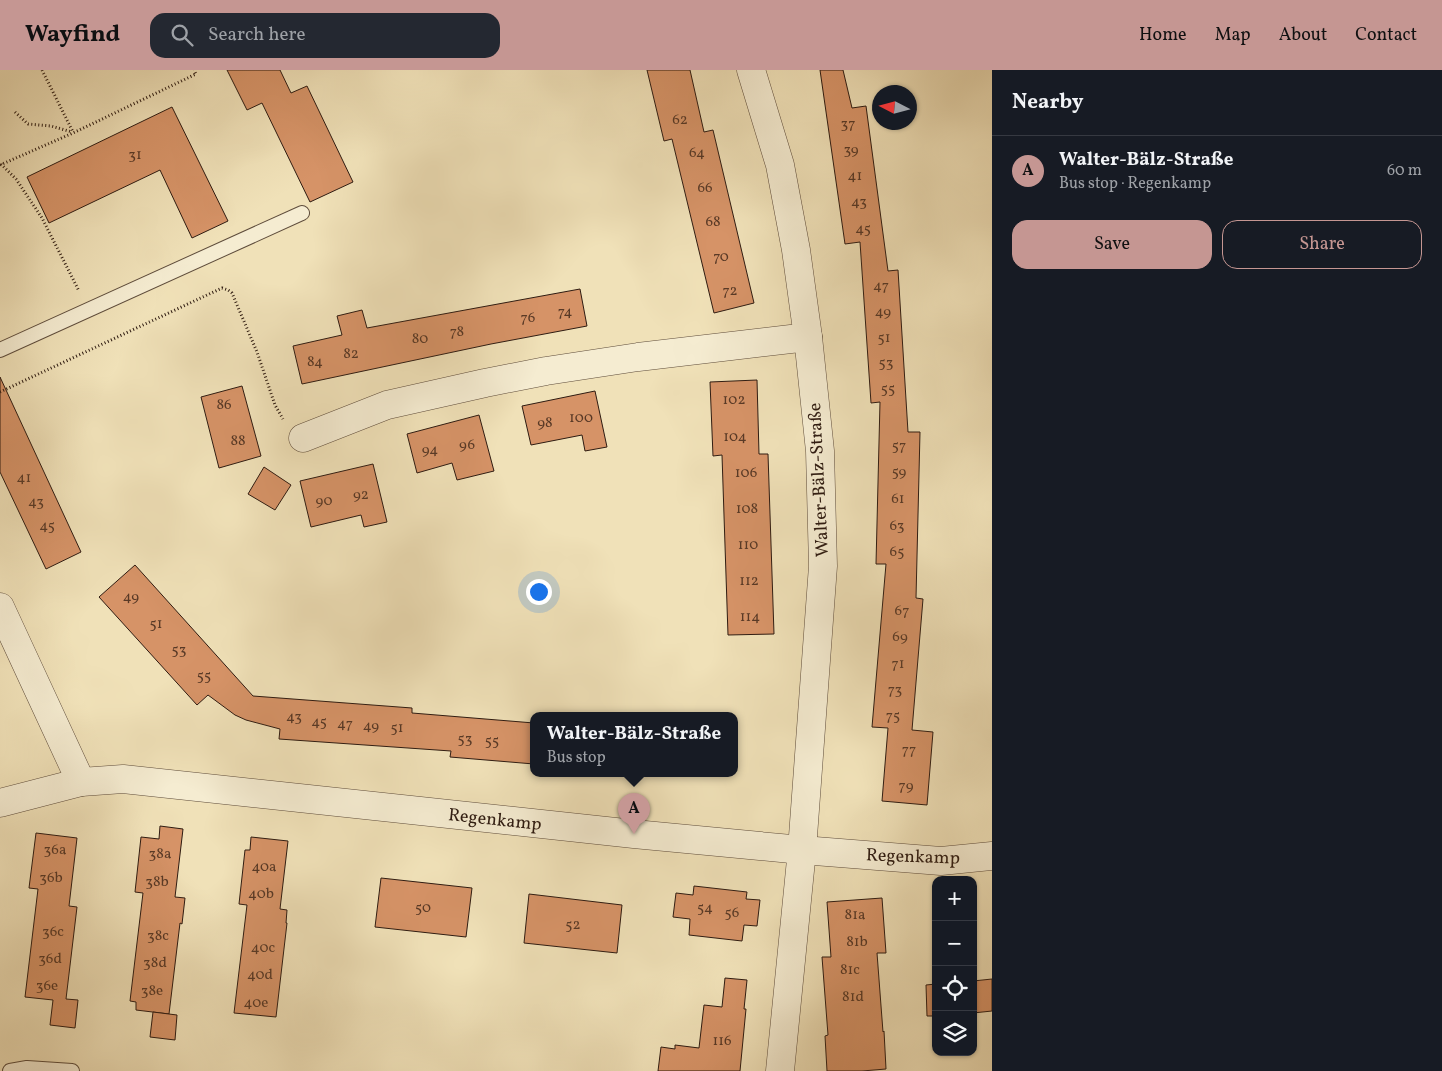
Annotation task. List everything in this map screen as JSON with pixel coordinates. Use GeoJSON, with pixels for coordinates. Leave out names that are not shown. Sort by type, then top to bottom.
{"type":"FeatureCollection","features":[{"type":"Feature","properties":{"kind":"street","name":"Walter-Bälz-Straße"},"geometry":{"type":"LineString","coordinates":[[751,70],[780,165],[796,250],[808,337],[820,451],[823,566],[802,850],[780,1071]]}},
{"type":"Feature","properties":{"kind":"street"},"geometry":{"type":"LineString","coordinates":[[303,438],[387,405],[485,383],[638,357],[808,337]]}},
{"type":"Feature","properties":{"kind":"street"},"geometry":{"type":"LineString","coordinates":[[0,607],[81,782]]}},
{"type":"Feature","properties":{"kind":"street","name":"Regenkamp"},"geometry":{"type":"LineString","coordinates":[[0,803],[81,782],[123,779],[634,834],[802,850],[941,861],[992,856]]}},
{"type":"Feature","properties":{"kind":"lane"},"geometry":{"type":"LineString","coordinates":[[0,350],[302,213]]}},
{"type":"Feature","properties":{"kind":"lane"},"geometry":{"type":"LineString","coordinates":[[10,1071],[27,1068],[72,1071]]}},
{"type":"Feature","properties":{"kind":"path"},"geometry":{"type":"LineString","coordinates":[[42,70],[73,133]]}},
{"type":"Feature","properties":{"kind":"path"},"geometry":{"type":"LineString","coordinates":[[88,310],[42,218],[16,178],[1,165],[196,74],[194,70]]}},
{"type":"Feature","properties":{"kind":"path"},"geometry":{"type":"LineString","coordinates":[[15,112],[28,124],[51,126],[73,133]]}},
{"type":"Feature","properties":{"kind":"path"},"geometry":{"type":"LineString","coordinates":[[0,392],[222,288],[232,293],[257,352],[275,405],[283,420],[303,438]]}},
{"type":"Feature","properties":{"kind":"building"},"geometry":{"type":"Polygon","coordinates":[[[227,70],[280,70],[291,93],[307,86],[353,182],[310,202],[262,103],[247,110],[227,70]]]}},
{"type":"Feature","properties":{"kind":"building"},"geometry":{"type":"Polygon","coordinates":[[[647,70],[690,70],[704,132],[713,130],[754,303],[714,313],[672,139],[664,141],[647,70]]]}},
{"type":"Feature","properties":{"kind":"building"},"geometry":{"type":"Polygon","coordinates":[[[820,70],[843,70],[852,108],[866,106],[888,271],[898,270],[908,432],[920,432],[916,598],[923,599],[912,730],[933,732],[927,805],[882,801],[888,728],[872,727],[886,564],[876,564],[880,402],[871,403],[860,242],[845,244],[820,70]]]}},
{"type":"Feature","properties":{"kind":"building"},"geometry":{"type":"Polygon","coordinates":[[[172,107],[228,221],[192,238],[160,170],[49,223],[27,177],[172,107]]]}},
{"type":"Feature","properties":{"kind":"building"},"geometry":{"type":"Polygon","coordinates":[[[580,289],[587,326],[491,344],[302,384],[293,346],[342,335],[337,316],[362,310],[367,328],[580,289]]]}},
{"type":"Feature","properties":{"kind":"building"},"geometry":{"type":"Polygon","coordinates":[[[0,377],[81,552],[46,569],[0,472],[0,377]]]}},
{"type":"Feature","properties":{"kind":"building"},"geometry":{"type":"Polygon","coordinates":[[[757,380],[759,454],[768,454],[774,634],[728,635],[722,455],[713,456],[710,382],[757,380]]]}},
{"type":"Feature","properties":{"kind":"building"},"geometry":{"type":"Polygon","coordinates":[[[242,386],[261,456],[219,468],[201,397],[242,386]]]}},
{"type":"Feature","properties":{"kind":"building"},"geometry":{"type":"Polygon","coordinates":[[[595,391],[607,447],[585,451],[582,435],[531,445],[522,406],[595,391]]]}},
{"type":"Feature","properties":{"kind":"building"},"geometry":{"type":"Polygon","coordinates":[[[479,415],[494,471],[457,480],[452,463],[417,473],[407,434],[479,415]]]}},
{"type":"Feature","properties":{"kind":"building"},"geometry":{"type":"Polygon","coordinates":[[[373,464],[387,522],[364,527],[361,515],[311,527],[300,481],[373,464]]]}},
{"type":"Feature","properties":{"kind":"building"},"geometry":{"type":"Polygon","coordinates":[[[264,467],[291,485],[275,510],[248,494],[264,467]]]}},
{"type":"Feature","properties":{"kind":"building"},"geometry":{"type":"Polygon","coordinates":[[[135,565],[253,696],[412,708],[412,713],[530,723],[530,764],[450,757],[451,751],[279,739],[280,729],[246,720],[235,715],[208,695],[197,705],[99,597],[135,565]]]}},
{"type":"Feature","properties":{"kind":"building"},"geometry":{"type":"Polygon","coordinates":[[[160,826],[183,829],[175,897],[185,898],[182,924],[180,923],[169,1014],[136,1010],[136,1002],[130,1001],[143,893],[135,892],[141,837],[159,839],[160,826]]]}},
{"type":"Feature","properties":{"kind":"building"},"geometry":{"type":"Polygon","coordinates":[[[36,833],[77,838],[69,906],[77,907],[66,999],[78,1000],[75,1028],[50,1025],[53,1000],[25,997],[38,889],[29,888],[36,833]]]}},
{"type":"Feature","properties":{"kind":"building"},"geometry":{"type":"Polygon","coordinates":[[[251,837],[288,841],[280,909],[287,910],[287,923],[276,1017],[234,1013],[247,905],[239,904],[245,850],[250,850],[251,837]]]}},
{"type":"Feature","properties":{"kind":"building"},"geometry":{"type":"Polygon","coordinates":[[[381,878],[472,888],[466,937],[375,927],[381,878]]]}},
{"type":"Feature","properties":{"kind":"building"},"geometry":{"type":"Polygon","coordinates":[[[694,886],[747,892],[746,899],[760,900],[757,926],[744,925],[742,941],[689,935],[690,919],[673,917],[676,893],[693,895],[694,886]]]}},
{"type":"Feature","properties":{"kind":"building"},"geometry":{"type":"Polygon","coordinates":[[[529,894],[622,905],[617,953],[524,943],[529,894]]]}},
{"type":"Feature","properties":{"kind":"building"},"geometry":{"type":"Polygon","coordinates":[[[882,898],[886,953],[877,953],[886,1069],[827,1071],[825,1036],[828,1035],[822,957],[831,957],[827,902],[882,898]]]}},
{"type":"Feature","properties":{"kind":"building"},"geometry":{"type":"Polygon","coordinates":[[[725,978],[747,980],[740,1071],[658,1071],[661,1047],[675,1049],[675,1045],[699,1048],[704,1005],[722,1007],[725,978]]]}},
{"type":"Feature","properties":{"kind":"building"},"geometry":{"type":"Polygon","coordinates":[[[992,979],[992,1011],[977,1013],[977,981],[992,979]]]}},
{"type":"Feature","properties":{"kind":"building"},"geometry":{"type":"Polygon","coordinates":[[[932,984],[932,1016],[927,1016],[926,985],[932,984]]]}},
{"type":"Feature","properties":{"kind":"building"},"geometry":{"type":"Polygon","coordinates":[[[153,1012],[177,1015],[175,1040],[150,1037],[153,1012]]]}},
{"type":"Feature","properties":{"kind":"place","name":"Walter-Bälz-Straße"},"geometry":{"type":"Point","coordinates":[634,834]}}]}
